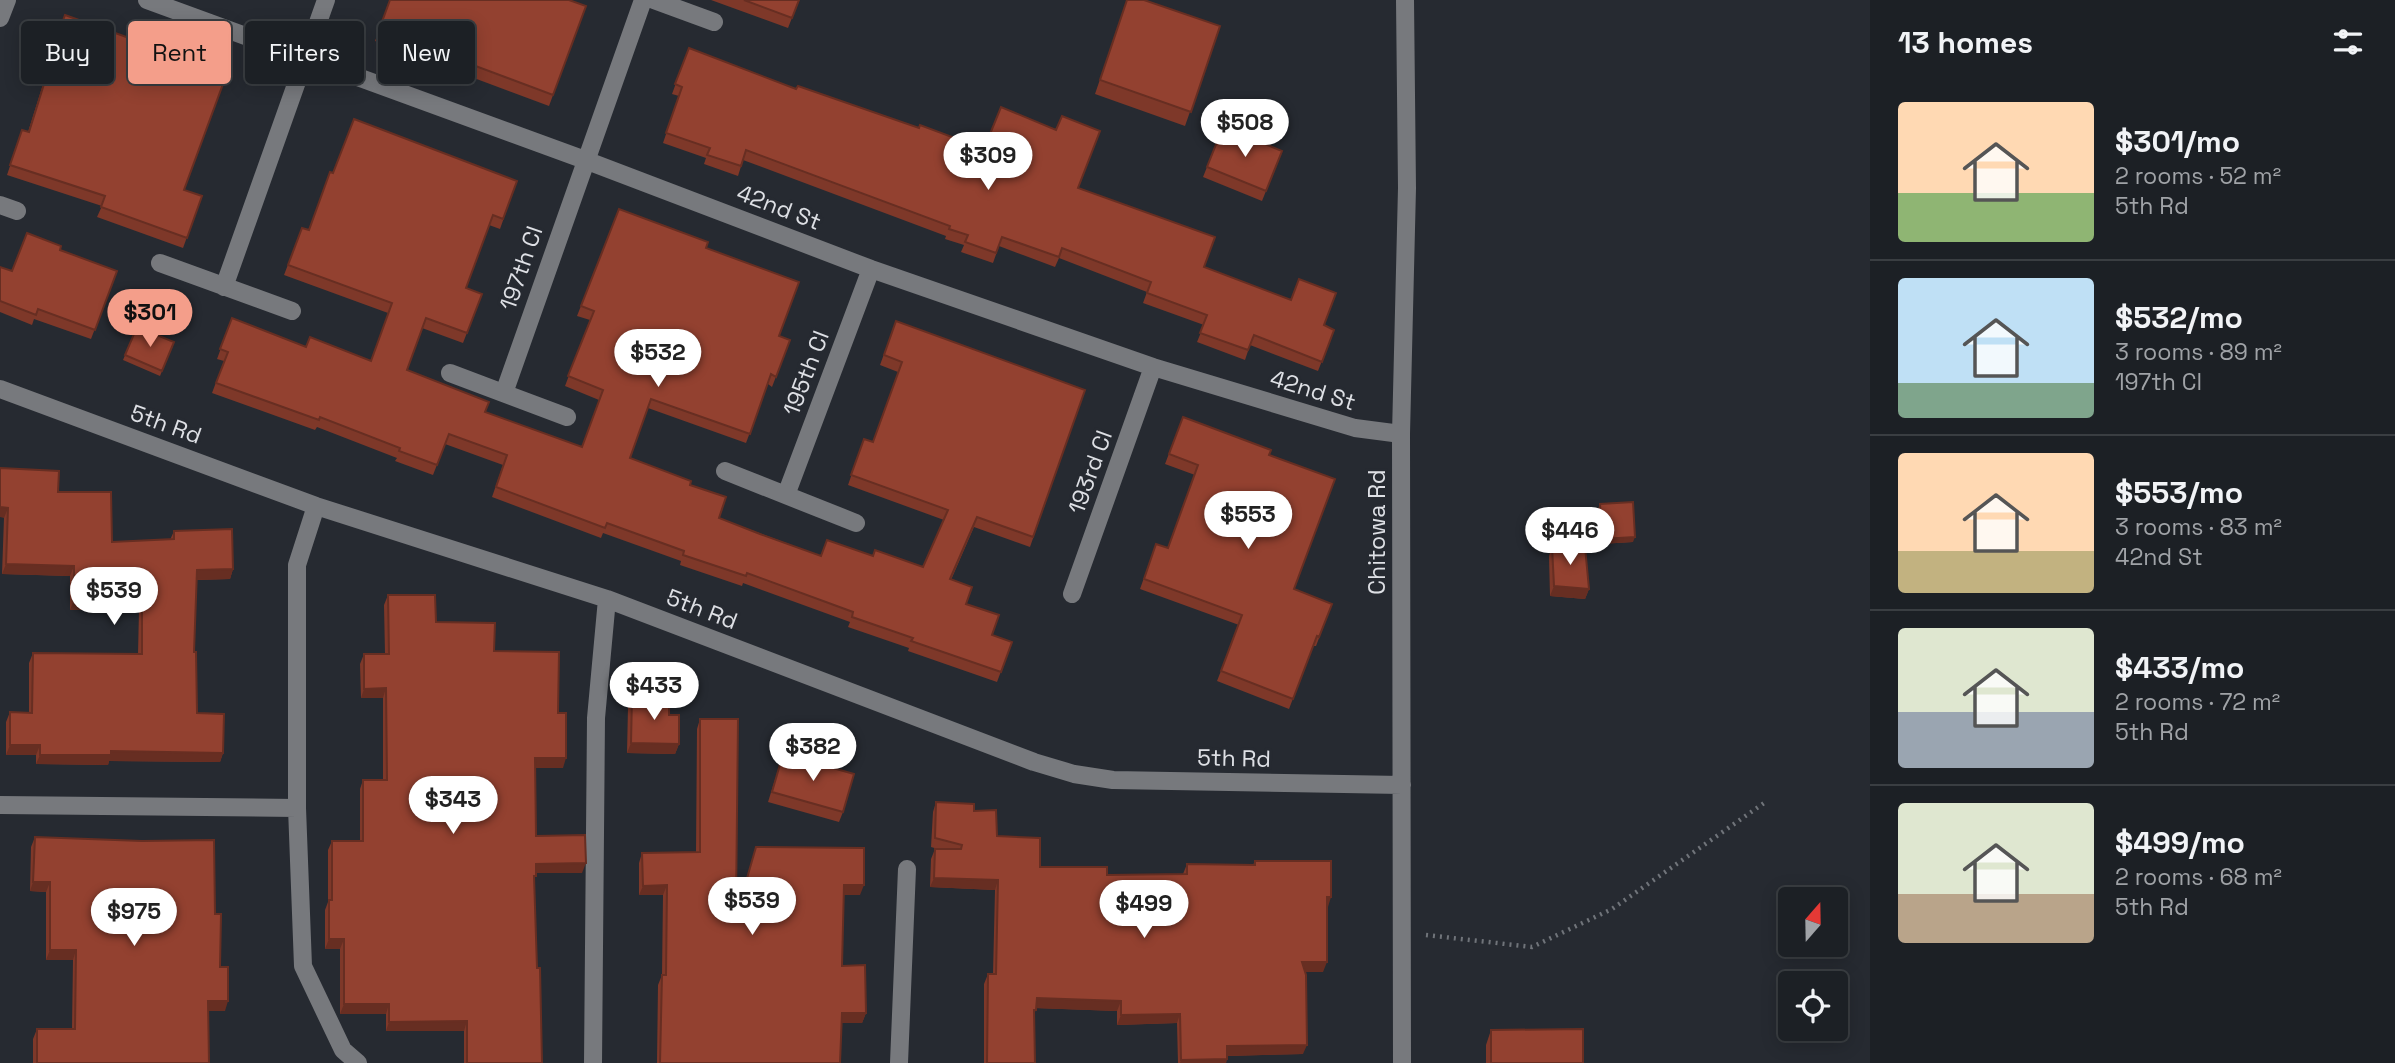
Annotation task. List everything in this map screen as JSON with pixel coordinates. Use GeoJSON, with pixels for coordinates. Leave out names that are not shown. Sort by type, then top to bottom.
{"type":"FeatureCollection","features":[{"type":"Feature","properties":{"kind":"street"},"geometry":{"type":"LineString","coordinates":[[0,18],[7,0]]}},
{"type":"Feature","properties":{"kind":"street","name":"42nd St"},"geometry":{"type":"LineString","coordinates":[[147,0],[245,36]]}},
{"type":"Feature","properties":{"kind":"street"},"geometry":{"type":"LineString","coordinates":[[318,21],[326,0]]}},
{"type":"Feature","properties":{"kind":"street","name":"197th Cl"},"geometry":{"type":"LineString","coordinates":[[504,393],[643,0]]}},
{"type":"Feature","properties":{"kind":"street"},"geometry":{"type":"LineString","coordinates":[[654,0],[714,22]]}},
{"type":"Feature","properties":{"kind":"street","name":"Chitowa Rd"},"geometry":{"type":"LineString","coordinates":[[1402,1063],[1401,434],[1407,188],[1405,0]]}},
{"type":"Feature","properties":{"kind":"street","name":"42nd St"},"geometry":{"type":"LineString","coordinates":[[364,79],[871,269],[1153,367],[1356,428],[1401,434]]}},
{"type":"Feature","properties":{"kind":"street"},"geometry":{"type":"LineString","coordinates":[[224,287],[296,84]]}},
{"type":"Feature","properties":{"kind":"street"},"geometry":{"type":"LineString","coordinates":[[0,205],[17,211]]}},
{"type":"Feature","properties":{"kind":"street"},"geometry":{"type":"LineString","coordinates":[[159,263],[292,312]]}},
{"type":"Feature","properties":{"kind":"street","name":"195th Cl"},"geometry":{"type":"LineString","coordinates":[[786,495],[871,269]]}},
{"type":"Feature","properties":{"kind":"street","name":"193rd Cl"},"geometry":{"type":"LineString","coordinates":[[1072,594],[1153,367]]}},
{"type":"Feature","properties":{"kind":"street"},"geometry":{"type":"LineString","coordinates":[[450,373],[566,417]]}},
{"type":"Feature","properties":{"kind":"street","name":"5th Rd"},"geometry":{"type":"LineString","coordinates":[[0,388],[316,506],[607,599],[1034,762],[1073,774],[1113,780],[1402,785]]}},
{"type":"Feature","properties":{"kind":"street"},"geometry":{"type":"LineString","coordinates":[[725,471],[856,523]]}},
{"type":"Feature","properties":{"kind":"street"},"geometry":{"type":"LineString","coordinates":[[316,506],[297,565],[297,808],[303,966],[343,1050],[358,1063]]}},
{"type":"Feature","properties":{"kind":"street"},"geometry":{"type":"LineString","coordinates":[[593,1063],[596,718],[607,599]]}},
{"type":"Feature","properties":{"kind":"street"},"geometry":{"type":"LineString","coordinates":[[0,804],[297,808]]}},
{"type":"Feature","properties":{"kind":"street"},"geometry":{"type":"LineString","coordinates":[[899,1063],[907,869]]}},
{"type":"Feature","properties":{"kind":"path"},"geometry":{"type":"LineString","coordinates":[[1402,932],[1532,947],[1612,909],[1768,801]]}},
{"type":"Feature","properties":{"kind":"building"},"geometry":{"type":"Polygon","coordinates":[[[390,0],[569,0],[586,6],[553,95],[475,66],[475,21],[382,21],[390,0]]]}},
{"type":"Feature","properties":{"kind":"building"},"geometry":{"type":"Polygon","coordinates":[[[744,0],[799,0],[792,18],[744,0]]]}},
{"type":"Feature","properties":{"kind":"building"},"geometry":{"type":"Polygon","coordinates":[[[1127,0],[1144,0],[1220,26],[1191,112],[1100,80],[1127,0]]]}},
{"type":"Feature","properties":{"kind":"building"},"geometry":{"type":"Polygon","coordinates":[[[65,15],[82,21],[63,21],[65,15]]]}},
{"type":"Feature","properties":{"kind":"building"},"geometry":{"type":"Polygon","coordinates":[[[114,33],[128,38],[128,84],[223,84],[184,190],[202,196],[187,238],[101,207],[105,196],[10,165],[22,130],[29,132],[44,84],[114,84],[114,33]]]}},
{"type":"Feature","properties":{"kind":"building"},"geometry":{"type":"Polygon","coordinates":[[[689,48],[796,89],[798,86],[919,128],[920,125],[984,149],[1001,107],[1056,130],[1062,116],[1100,131],[1078,188],[1215,237],[1204,267],[1291,300],[1299,279],[1336,293],[1324,325],[1334,330],[1322,362],[1254,335],[1248,350],[1200,333],[1207,315],[1147,293],[1151,282],[1062,248],[1059,257],[1002,237],[996,253],[965,242],[968,235],[949,229],[950,226],[746,150],[741,166],[707,155],[710,148],[666,133],[682,87],[675,84],[689,48]]]}},
{"type":"Feature","properties":{"kind":"building"},"geometry":{"type":"Polygon","coordinates":[[[354,119],[517,181],[503,219],[493,215],[466,288],[482,294],[467,333],[426,318],[407,370],[489,402],[485,412],[582,447],[603,390],[568,376],[594,311],[581,306],[619,209],[708,242],[706,248],[799,282],[779,336],[790,340],[776,377],[771,374],[750,434],[651,399],[630,458],[691,481],[690,485],[726,497],[719,518],[760,534],[821,556],[827,540],[873,556],[875,550],[923,567],[948,510],[851,475],[864,439],[873,442],[902,362],[884,355],[896,321],[1085,390],[1033,537],[977,517],[950,579],[972,587],[966,604],[999,615],[992,635],[1012,642],[1001,672],[911,641],[913,638],[852,617],[853,612],[747,573],[746,576],[683,555],[684,551],[607,523],[605,528],[496,487],[507,455],[449,434],[437,465],[320,417],[319,420],[216,383],[228,352],[220,349],[232,318],[306,347],[310,337],[371,361],[392,303],[288,265],[302,228],[309,230],[330,172],[333,173],[354,119]]]}},
{"type":"Feature","properties":{"kind":"building"},"geometry":{"type":"Polygon","coordinates":[[[1223,127],[1282,151],[1266,191],[1207,167],[1223,127]]]}},
{"type":"Feature","properties":{"kind":"building"},"geometry":{"type":"Polygon","coordinates":[[[27,233],[61,246],[60,250],[117,271],[95,330],[38,309],[36,315],[0,301],[0,267],[12,271],[27,233]]]}},
{"type":"Feature","properties":{"kind":"building"},"geometry":{"type":"Polygon","coordinates":[[[137,327],[174,342],[162,371],[125,355],[137,327]]]}},
{"type":"Feature","properties":{"kind":"building"},"geometry":{"type":"Polygon","coordinates":[[[1183,417],[1271,450],[1269,455],[1335,479],[1294,589],[1332,604],[1293,699],[1221,671],[1242,615],[1144,579],[1156,544],[1168,548],[1198,465],[1169,454],[1183,417]]]}},
{"type":"Feature","properties":{"kind":"building"},"geometry":{"type":"Polygon","coordinates":[[[0,468],[59,471],[58,492],[111,492],[112,542],[174,539],[174,531],[232,529],[233,569],[197,570],[194,652],[197,713],[224,714],[223,753],[111,751],[111,755],[40,755],[40,745],[10,745],[10,712],[32,713],[33,653],[142,654],[142,600],[74,600],[74,566],[6,564],[8,508],[0,507],[0,468]]]}},
{"type":"Feature","properties":{"kind":"building"},"geometry":{"type":"Polygon","coordinates":[[[1633,502],[1635,537],[1602,539],[1600,504],[1633,502]]]}},
{"type":"Feature","properties":{"kind":"building"},"geometry":{"type":"Polygon","coordinates":[[[1552,546],[1585,547],[1589,589],[1554,586],[1552,546]]]}},
{"type":"Feature","properties":{"kind":"building"},"geometry":{"type":"Polygon","coordinates":[[[388,595],[435,595],[436,622],[495,623],[494,651],[559,652],[558,713],[566,713],[566,758],[535,758],[536,836],[585,835],[586,863],[536,864],[534,876],[542,1063],[467,1063],[467,1021],[389,1022],[389,1004],[344,1004],[344,939],[329,939],[332,841],[363,841],[363,780],[387,780],[386,688],[364,689],[364,654],[389,654],[388,595]]]}},
{"type":"Feature","properties":{"kind":"building"},"geometry":{"type":"Polygon","coordinates":[[[632,697],[669,698],[669,715],[679,715],[679,744],[631,743],[632,697]]]}},
{"type":"Feature","properties":{"kind":"building"},"geometry":{"type":"Polygon","coordinates":[[[700,719],[738,719],[736,905],[739,906],[756,847],[864,848],[864,885],[844,885],[842,966],[865,965],[866,1013],[842,1013],[840,1063],[660,1063],[662,975],[666,975],[667,885],[643,886],[642,853],[700,852],[700,719]]]}},
{"type":"Feature","properties":{"kind":"building"},"geometry":{"type":"Polygon","coordinates":[[[783,754],[854,774],[843,812],[772,792],[783,754]]]}},
{"type":"Feature","properties":{"kind":"building"},"geometry":{"type":"Polygon","coordinates":[[[936,802],[974,804],[974,811],[996,810],[997,836],[1040,838],[1040,867],[1107,867],[1107,875],[1187,874],[1187,864],[1255,865],[1255,861],[1331,861],[1331,897],[1327,897],[1327,962],[1302,962],[1306,975],[1307,1045],[1227,1046],[1227,1059],[1181,1060],[1180,1014],[1121,1015],[1121,1001],[1037,998],[1034,1010],[1035,1063],[987,1063],[988,974],[996,974],[998,880],[934,878],[935,849],[961,849],[962,845],[935,838],[936,802]]]}},
{"type":"Feature","properties":{"kind":"building"},"geometry":{"type":"Polygon","coordinates":[[[35,837],[142,841],[214,840],[215,914],[221,914],[220,967],[228,967],[228,1001],[208,1001],[209,1063],[37,1063],[37,1029],[75,1029],[76,950],[50,950],[50,882],[33,882],[35,837]]]}},
{"type":"Feature","properties":{"kind":"building"},"geometry":{"type":"Polygon","coordinates":[[[1583,1029],[1583,1063],[1491,1063],[1491,1030],[1583,1029]]]}}]}
